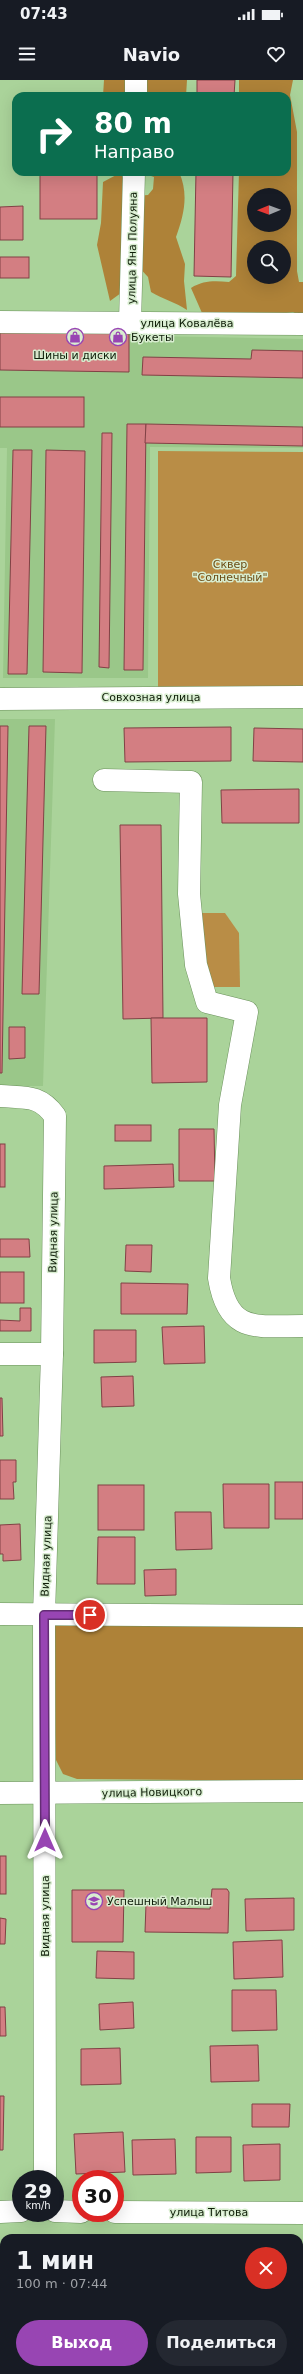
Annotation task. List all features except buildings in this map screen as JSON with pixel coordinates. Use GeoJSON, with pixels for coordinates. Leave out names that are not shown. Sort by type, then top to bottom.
{"type":"FeatureCollection","features":[{"type":"Feature","properties":{"kind":"street"},"geometry":{"type":"LineString","coordinates":[[136,80],[136,92]]}},
{"type":"Feature","properties":{"kind":"street","name":"улица Яна Полуяна"},"geometry":{"type":"LineString","coordinates":[[130,323],[134,176]]}},
{"type":"Feature","properties":{"kind":"street","name":"улица Ковалёва"},"geometry":{"type":"LineString","coordinates":[[0,322],[130,323],[172,321],[303,324]]}},
{"type":"Feature","properties":{"kind":"street","name":"Совхозная улица"},"geometry":{"type":"LineString","coordinates":[[0,699],[303,697]]}},
{"type":"Feature","properties":{"kind":"street"},"geometry":{"type":"LineString","coordinates":[[104,780],[192,782],[189,894],[196,965],[207,1002],[247,1012],[230,1105],[219,1278],[222,1296],[228,1310],[240,1321],[256,1326],[303,1326]]}},
{"type":"Feature","properties":{"kind":"street","name":"Видная улица"},"geometry":{"type":"LineString","coordinates":[[0,1096],[36,1098],[47,1105],[55,1116],[52,1354],[44,1615],[45,2170]]}},
{"type":"Feature","properties":{"kind":"street"},"geometry":{"type":"LineString","coordinates":[[0,1354],[52,1354]]}},
{"type":"Feature","properties":{"kind":"street"},"geometry":{"type":"LineString","coordinates":[[0,1614],[303,1616]]}},
{"type":"Feature","properties":{"kind":"street","name":"улица Новицкого"},"geometry":{"type":"LineString","coordinates":[[0,1793],[303,1790]]}},
{"type":"Feature","properties":{"kind":"street"},"geometry":{"type":"LineString","coordinates":[[0,2212],[12,2212]]}},
{"type":"Feature","properties":{"kind":"street","name":"улица Титова"},"geometry":{"type":"LineString","coordinates":[[124,2212],[303,2213]]}},
{"type":"Feature","properties":{"kind":"shaded area"},"geometry":{"type":"Polygon","coordinates":[[[104,80],[187,80],[186,92],[103,92],[104,80]]]}},
{"type":"Feature","properties":{"kind":"shaded area"},"geometry":{"type":"Polygon","coordinates":[[[239,80],[293,80],[291,92],[239,92],[239,80]]]}},
{"type":"Feature","properties":{"kind":"shaded area"},"geometry":{"type":"Polygon","coordinates":[[[291,100],[297,132],[297,271],[299,282],[303,282],[303,318],[293,312],[273,315],[202,313],[191,288],[205,282],[229,282],[236,276],[239,176],[291,176],[291,100]]]}},
{"type":"Feature","properties":{"kind":"shaded area"},"geometry":{"type":"Polygon","coordinates":[[[114,176],[122,176],[134,196],[148,195],[153,189],[154,177],[151,176],[180,176],[184,188],[185,196],[183,213],[176,237],[185,264],[184,281],[187,310],[151,292],[148,277],[135,263],[121,293],[110,301],[97,245],[101,223],[103,182],[114,176]]]}},
{"type":"Feature","properties":{"kind":"shaded area"},"geometry":{"type":"Polygon","coordinates":[[[0,322],[130,323],[153,336],[303,339],[303,448],[150,447],[148,678],[3,678],[7,448],[0,448],[0,322]]]}},
{"type":"Feature","properties":{"kind":"shaded area"},"geometry":{"type":"Polygon","coordinates":[[[0,719],[55,719],[43,1086],[0,1086],[0,719]]]}},
{"type":"Feature","properties":{"kind":"shaded area"},"geometry":{"type":"Polygon","coordinates":[[[56,1623],[303,1624],[303,1781],[77,1779],[63,1774],[56,1760],[51,1631],[56,1623]]]}},
{"type":"Feature","properties":{"kind":"green space","name":"Сквер \"Солнечный\""},"geometry":{"type":"Polygon","coordinates":[[[158,451],[303,452],[303,688],[158,689],[158,451]]]}},
{"type":"Feature","properties":{"kind":"green space"},"geometry":{"type":"Polygon","coordinates":[[[201,913],[225,913],[239,933],[240,987],[214,987],[203,966],[201,913]]]}},
{"type":"Feature","properties":{"kind":"place","name":"Шины и диски"},"geometry":{"type":"Point","coordinates":[75,337]}},
{"type":"Feature","properties":{"kind":"place","name":"Букеты"},"geometry":{"type":"Point","coordinates":[118,337]}},
{"type":"Feature","properties":{"kind":"place","name":"Успешный Малыш"},"geometry":{"type":"Point","coordinates":[94,1901]}},
{"type":"Feature","properties":{"kind":"route"},"geometry":{"type":"LineString","coordinates":[[45,1840],[44,1615],[90,1615]]}}]}
